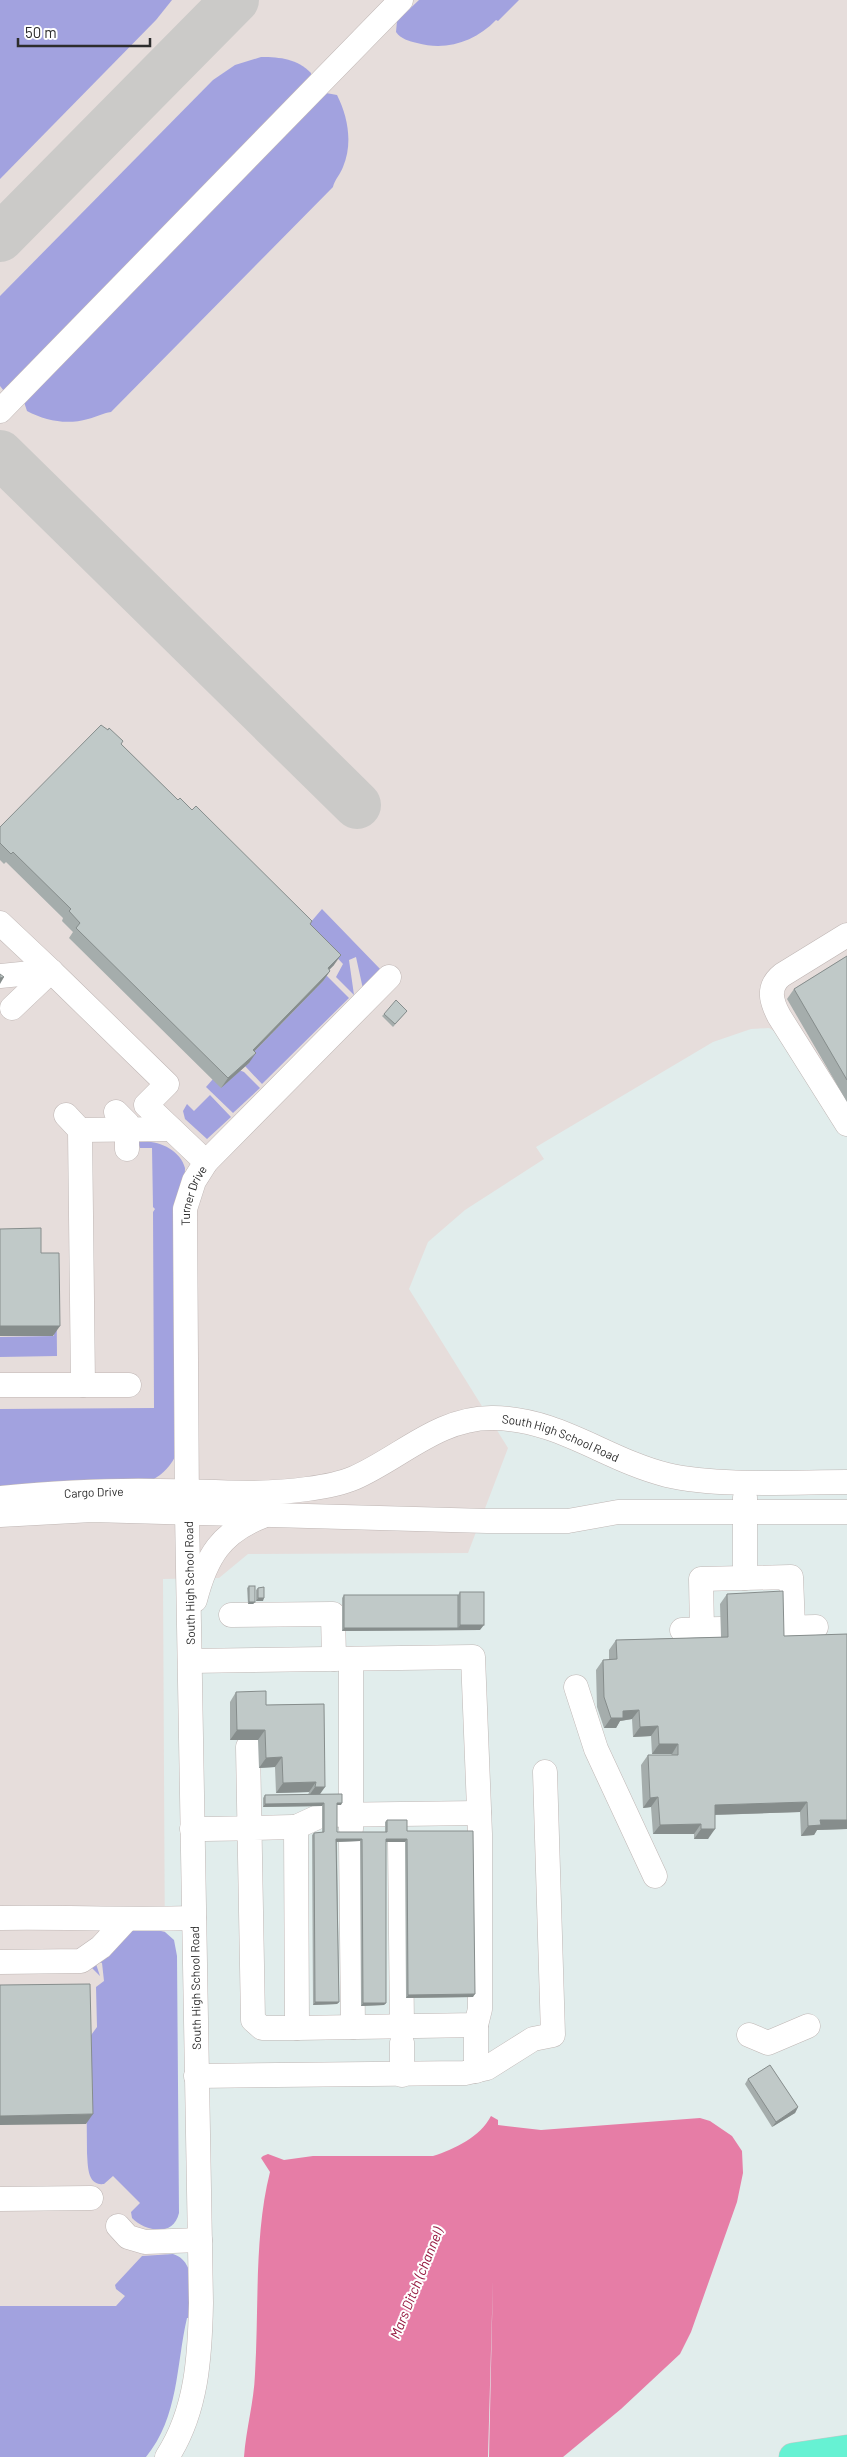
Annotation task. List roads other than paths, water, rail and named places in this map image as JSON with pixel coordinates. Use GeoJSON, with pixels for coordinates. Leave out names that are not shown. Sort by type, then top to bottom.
{"type":"FeatureCollection","features":[{"type":"Feature","properties":{"kind":"highway"},"geometry":{"type":"LineString","coordinates":[[793,2457],[847,2449]]}},
{"type":"Feature","properties":{"kind":"street"},"geometry":{"type":"LineString","coordinates":[[0,411],[401,0]]}},
{"type":"Feature","properties":{"kind":"street"},"geometry":{"type":"LineString","coordinates":[[0,923],[167,1084],[124,1128]]}},
{"type":"Feature","properties":{"kind":"street"},"geometry":{"type":"LineString","coordinates":[[847,935],[782,975],[775,981],[772,991],[773,1005],[779,1016],[847,1124]]}},
{"type":"Feature","properties":{"kind":"street"},"geometry":{"type":"LineString","coordinates":[[0,976],[50,971]]}},
{"type":"Feature","properties":{"kind":"street"},"geometry":{"type":"LineString","coordinates":[[12,1008],[50,971]]}},
{"type":"Feature","properties":{"kind":"street","name":"Turner Drive"},"geometry":{"type":"LineString","coordinates":[[187,1502],[185,1209],[194,1181],[206,1162],[388,977]]}},
{"type":"Feature","properties":{"kind":"street"},"geometry":{"type":"LineString","coordinates":[[146,1105],[206,1162]]}},
{"type":"Feature","properties":{"kind":"street"},"geometry":{"type":"LineString","coordinates":[[83,1384],[73,1123],[124,1128],[171,1129]]}},
{"type":"Feature","properties":{"kind":"street"},"geometry":{"type":"LineString","coordinates":[[0,1385],[129,1384]]}},
{"type":"Feature","properties":{"kind":"street","name":"South High School Road"},"geometry":{"type":"LineString","coordinates":[[187,1502],[335,1483],[361,1474],[407,1447],[445,1428],[463,1422],[493,1418],[524,1422],[566,1433],[624,1460],[667,1475],[698,1480],[847,1482]]}},
{"type":"Feature","properties":{"kind":"street"},"geometry":{"type":"LineString","coordinates":[[745,1481],[745,1578]]}},
{"type":"Feature","properties":{"kind":"street","name":"Cargo Drive"},"geometry":{"type":"LineString","coordinates":[[0,1498],[69,1492],[187,1502]]}},
{"type":"Feature","properties":{"kind":"street","name":"South High School Road"},"geometry":{"type":"LineString","coordinates":[[187,1502],[270,1514],[487,1521],[568,1520],[618,1512],[845,1512]]}},
{"type":"Feature","properties":{"kind":"street","name":"South High School Road"},"geometry":{"type":"LineString","coordinates":[[167,2457],[184,2425],[196,2378],[200,2338],[200,2240],[187,1502]]}},
{"type":"Feature","properties":{"kind":"street","name":"Cargo Drive"},"geometry":{"type":"LineString","coordinates":[[0,1515],[187,1502]]}},
{"type":"Feature","properties":{"kind":"street"},"geometry":{"type":"LineString","coordinates":[[190,1624],[198,1589],[218,1545],[240,1527],[270,1514]]}},
{"type":"Feature","properties":{"kind":"street"},"geometry":{"type":"LineString","coordinates":[[702,1630],[701,1579],[791,1577],[785,1628],[816,1627]]}},
{"type":"Feature","properties":{"kind":"street"},"geometry":{"type":"LineString","coordinates":[[231,1615],[334,1614],[342,1659],[351,1830],[353,2027]]}},
{"type":"Feature","properties":{"kind":"street"},"geometry":{"type":"LineString","coordinates":[[190,1661],[473,1657],[479,1813],[480,2009],[476,2025],[476,2071]]}},
{"type":"Feature","properties":{"kind":"street"},"geometry":{"type":"LineString","coordinates":[[576,1687],[596,1749],[655,1876]]}},
{"type":"Feature","properties":{"kind":"street"},"geometry":{"type":"LineString","coordinates":[[248,1747],[253,2020],[262,2028],[353,2027],[402,2035],[476,2025]]}},
{"type":"Feature","properties":{"kind":"street"},"geometry":{"type":"LineString","coordinates":[[196,2076],[465,2073],[487,2068],[533,2039],[553,2035],[545,1772]]}},
{"type":"Feature","properties":{"kind":"street"},"geometry":{"type":"LineString","coordinates":[[192,1829],[296,1828],[322,1815],[351,1830],[400,1826],[479,1813]]}},
{"type":"Feature","properties":{"kind":"street"},"geometry":{"type":"LineString","coordinates":[[400,1826],[402,2075]]}},
{"type":"Feature","properties":{"kind":"street"},"geometry":{"type":"LineString","coordinates":[[296,1828],[297,2028]]}},
{"type":"Feature","properties":{"kind":"street"},"geometry":{"type":"LineString","coordinates":[[0,1918],[97,1917],[126,1920],[194,1918]]}},
{"type":"Feature","properties":{"kind":"street"},"geometry":{"type":"LineString","coordinates":[[0,1962],[80,1961],[101,1947],[126,1920]]}},
{"type":"Feature","properties":{"kind":"street"},"geometry":{"type":"LineString","coordinates":[[749,2035],[768,2043],[808,2026]]}},
{"type":"Feature","properties":{"kind":"street"},"geometry":{"type":"LineString","coordinates":[[0,2199],[91,2198]]}},
{"type":"Feature","properties":{"kind":"street"},"geometry":{"type":"LineString","coordinates":[[118,2226],[128,2237],[145,2242],[200,2240]]}},
{"type":"Feature","properties":{"kind":"water","name":"Mars Ditch (channel)"},"geometry":{"type":"Polygon","coordinates":[[[491,2116],[498,2120],[498,2125],[541,2130],[700,2118],[710,2121],[732,2136],[742,2151],[743,2173],[737,2202],[691,2332],[680,2354],[621,2409],[563,2457],[489,2457],[493,2278],[488,2457],[244,2457],[254,2384],[261,2221],[270,2172],[261,2158],[268,2154],[284,2160],[313,2156],[433,2156],[450,2150],[474,2136],[491,2116]]]}}]}
